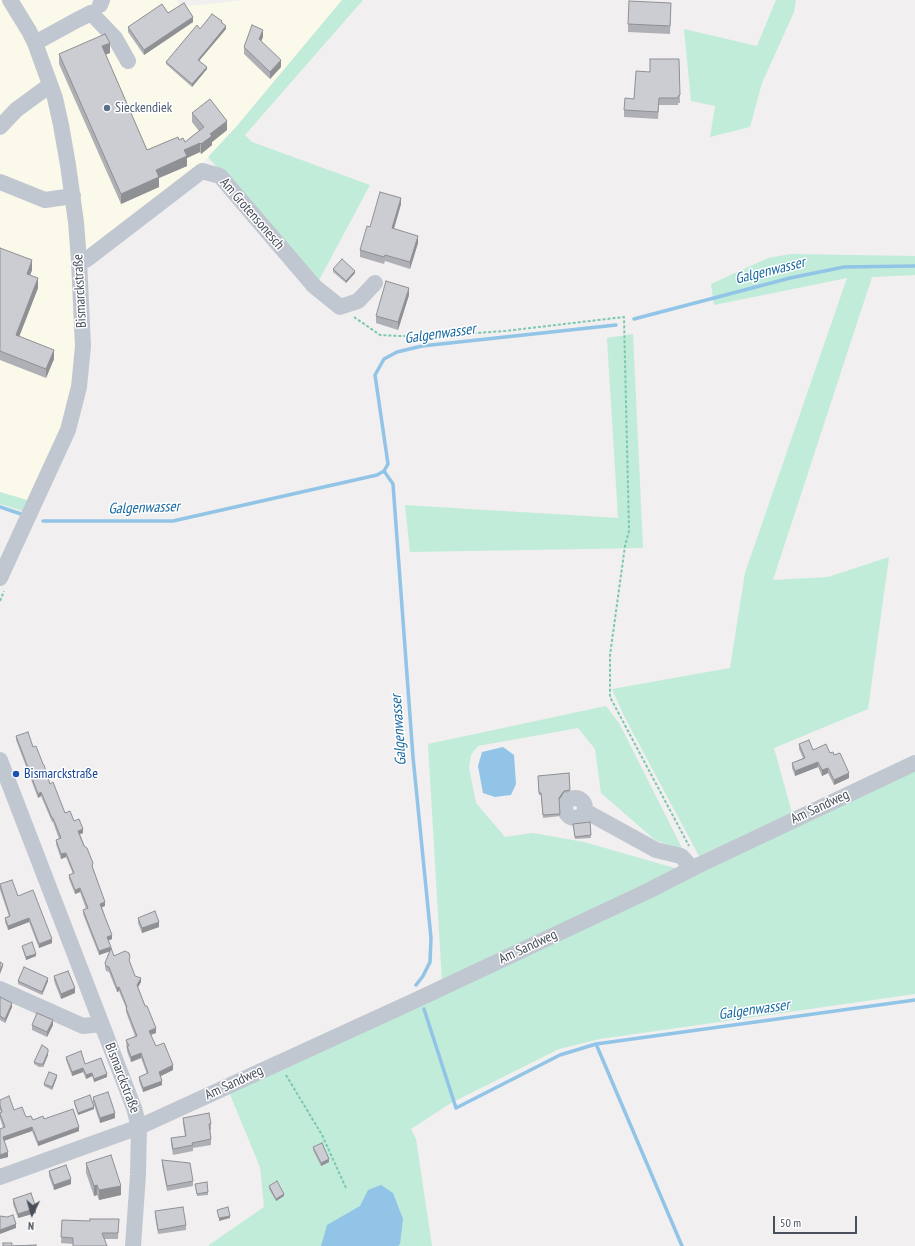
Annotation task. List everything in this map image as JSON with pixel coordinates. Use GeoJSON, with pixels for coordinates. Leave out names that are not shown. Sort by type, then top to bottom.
{"type":"FeatureCollection","features":[{"type":"Feature","properties":{"kind":"street","name":"Bismarckstraße"},"geometry":{"type":"LineString","coordinates":[[3,582],[68,430],[79,387],[83,346],[80,262],[73,196],[61,125],[50,85],[35,43],[10,0]]}},
{"type":"Feature","properties":{"kind":"street"},"geometry":{"type":"LineString","coordinates":[[35,43],[91,13],[115,38],[128,61]]}},
{"type":"Feature","properties":{"kind":"street"},"geometry":{"type":"LineString","coordinates":[[0,127],[16,110],[50,85]]}},
{"type":"Feature","properties":{"kind":"street","name":"Am Grotensonesch"},"geometry":{"type":"LineString","coordinates":[[80,262],[86,260],[202,171],[220,176],[314,286],[340,307]]}},
{"type":"Feature","properties":{"kind":"street"},"geometry":{"type":"LineString","coordinates":[[0,182],[45,200],[73,196]]}},
{"type":"Feature","properties":{"kind":"street"},"geometry":{"type":"LineString","coordinates":[[340,307],[358,301],[374,283]]}},
{"type":"Feature","properties":{"kind":"street","name":"Bismarckstraße"},"geometry":{"type":"LineString","coordinates":[[0,760],[134,1108],[139,1127],[138,1175],[133,1246]]}},
{"type":"Feature","properties":{"kind":"street","name":"Am Sandweg"},"geometry":{"type":"LineString","coordinates":[[0,1177],[139,1127],[626,901],[696,866],[915,763]]}},
{"type":"Feature","properties":{"kind":"street"},"geometry":{"type":"LineString","coordinates":[[585,811],[656,850],[681,856],[696,866]]}},
{"type":"Feature","properties":{"kind":"street"},"geometry":{"type":"LineString","coordinates":[[0,989],[84,1026],[101,1024]]}},
{"type":"Feature","properties":{"kind":"path"},"geometry":{"type":"LineString","coordinates":[[340,307],[380,335],[399,336],[434,336],[505,331],[624,317],[628,531],[610,655],[610,697],[696,866]]}},
{"type":"Feature","properties":{"kind":"path"},"geometry":{"type":"LineString","coordinates":[[0,601],[3,582]]}},
{"type":"Feature","properties":{"kind":"path"},"geometry":{"type":"LineString","coordinates":[[279,1063],[322,1135],[346,1188]]}},
{"type":"Feature","properties":{"kind":"shaded area"},"geometry":{"type":"Polygon","coordinates":[[[0,0],[177,0],[180,7],[244,0],[342,0],[236,127],[200,166],[71,264],[75,348],[72,387],[62,428],[27,500],[0,492],[0,0]]]}},
{"type":"Feature","properties":{"kind":"green space"},"geometry":{"type":"Polygon","coordinates":[[[342,0],[363,0],[245,135],[252,142],[370,185],[317,284],[208,157],[236,127],[342,0]]]}},
{"type":"Feature","properties":{"kind":"green space"},"geometry":{"type":"Polygon","coordinates":[[[776,0],[796,0],[794,12],[762,83],[750,127],[710,137],[715,106],[691,101],[684,29],[757,46],[776,0]]]}},
{"type":"Feature","properties":{"kind":"green space"},"geometry":{"type":"Polygon","coordinates":[[[791,254],[915,256],[915,275],[872,277],[773,580],[828,577],[889,557],[868,709],[774,748],[792,813],[699,856],[624,716],[612,689],[730,668],[745,573],[847,278],[714,305],[711,284],[768,258],[791,254]]]}},
{"type":"Feature","properties":{"kind":"green space"},"geometry":{"type":"Polygon","coordinates":[[[633,334],[643,548],[410,552],[405,505],[618,518],[607,338],[633,334]]]}},
{"type":"Feature","properties":{"kind":"green space"},"geometry":{"type":"Polygon","coordinates":[[[0,492],[27,500],[23,511],[0,504],[0,492]]]}},
{"type":"Feature","properties":{"kind":"green space"},"geometry":{"type":"Polygon","coordinates":[[[606,706],[619,723],[683,850],[655,840],[601,793],[595,749],[578,728],[478,746],[471,755],[469,768],[476,803],[505,837],[533,833],[584,842],[678,869],[442,982],[428,744],[606,706]]]}},
{"type":"Feature","properties":{"kind":"green space"},"geometry":{"type":"Polygon","coordinates":[[[915,769],[915,994],[600,1039],[559,1049],[451,1103],[411,1129],[416,1139],[432,1246],[209,1246],[264,1207],[260,1167],[229,1092],[915,769]]]}},
{"type":"Feature","properties":{"kind":"water"},"geometry":{"type":"Polygon","coordinates":[[[503,747],[514,755],[516,784],[511,795],[495,797],[483,793],[478,766],[482,752],[503,747]]]}},
{"type":"Feature","properties":{"kind":"water"},"geometry":{"type":"Polygon","coordinates":[[[381,1185],[393,1193],[403,1219],[400,1244],[398,1246],[321,1246],[327,1225],[360,1206],[368,1190],[381,1185]]]}},
{"type":"Feature","properties":{"kind":"building"},"geometry":{"type":"Polygon","coordinates":[[[629,1],[671,3],[670,26],[628,24],[629,1]]]}},
{"type":"Feature","properties":{"kind":"building"},"geometry":{"type":"Polygon","coordinates":[[[184,3],[193,17],[144,50],[128,27],[162,4],[168,13],[184,3]]]}},
{"type":"Feature","properties":{"kind":"building"},"geometry":{"type":"Polygon","coordinates":[[[212,14],[226,26],[198,60],[207,67],[192,84],[166,62],[197,25],[200,29],[212,14]]]}},
{"type":"Feature","properties":{"kind":"building"},"geometry":{"type":"Polygon","coordinates":[[[252,25],[263,30],[259,39],[281,60],[270,72],[244,47],[252,25]]]}},
{"type":"Feature","properties":{"kind":"building"},"geometry":{"type":"Polygon","coordinates":[[[105,34],[110,43],[102,46],[147,150],[178,137],[179,140],[183,138],[185,142],[204,127],[192,113],[210,99],[227,121],[210,134],[212,136],[201,144],[200,143],[184,150],[187,156],[156,170],[159,177],[121,194],[59,54],[105,34]]]}},
{"type":"Feature","properties":{"kind":"building"},"geometry":{"type":"Polygon","coordinates":[[[650,59],[679,59],[680,95],[678,98],[659,98],[658,112],[624,110],[625,98],[634,99],[636,71],[650,72],[650,59]]]}},
{"type":"Feature","properties":{"kind":"building"},"geometry":{"type":"Polygon","coordinates":[[[380,192],[401,198],[392,228],[418,236],[410,262],[385,255],[384,257],[360,250],[367,226],[370,227],[380,192]]]}},
{"type":"Feature","properties":{"kind":"building"},"geometry":{"type":"Polygon","coordinates":[[[0,248],[32,260],[27,274],[38,278],[16,335],[54,350],[46,369],[0,351],[0,248]]]}},
{"type":"Feature","properties":{"kind":"building"},"geometry":{"type":"Polygon","coordinates":[[[342,259],[355,271],[346,281],[333,269],[342,259]]]}},
{"type":"Feature","properties":{"kind":"building"},"geometry":{"type":"Polygon","coordinates":[[[386,281],[409,288],[398,322],[376,316],[386,281]]]}},
{"type":"Feature","properties":{"kind":"building"},"geometry":{"type":"Polygon","coordinates":[[[28,732],[33,747],[36,746],[50,784],[53,782],[65,813],[70,811],[74,821],[79,819],[83,829],[78,831],[93,863],[92,866],[105,902],[100,904],[112,935],[107,937],[111,947],[99,951],[83,910],[88,908],[80,888],[75,890],[69,875],[74,873],[66,853],[61,854],[56,840],[61,838],[41,792],[38,794],[16,736],[28,732]]]}},
{"type":"Feature","properties":{"kind":"building"},"geometry":{"type":"Polygon","coordinates":[[[809,740],[813,750],[826,744],[830,753],[833,752],[834,755],[840,753],[849,773],[834,780],[828,768],[822,770],[818,762],[795,771],[792,763],[805,758],[799,744],[809,740]]]}},
{"type":"Feature","properties":{"kind":"building"},"geometry":{"type":"Polygon","coordinates":[[[569,773],[570,790],[564,791],[559,798],[560,814],[543,815],[538,776],[569,773]]]}},
{"type":"Feature","properties":{"kind":"building"},"geometry":{"type":"Polygon","coordinates":[[[590,822],[591,835],[575,837],[573,824],[590,822]]]}},
{"type":"Feature","properties":{"kind":"building"},"geometry":{"type":"Polygon","coordinates":[[[12,880],[18,896],[33,890],[52,939],[39,944],[29,918],[8,926],[5,918],[10,916],[0,884],[12,880]]]}},
{"type":"Feature","properties":{"kind":"building"},"geometry":{"type":"Polygon","coordinates":[[[155,911],[159,922],[142,928],[138,918],[155,911]]]}},
{"type":"Feature","properties":{"kind":"building"},"geometry":{"type":"Polygon","coordinates":[[[32,942],[36,954],[26,957],[22,946],[32,942]]]}},
{"type":"Feature","properties":{"kind":"building"},"geometry":{"type":"Polygon","coordinates":[[[111,948],[114,956],[125,951],[129,953],[129,960],[135,976],[141,978],[137,985],[156,1028],[149,1031],[156,1046],[164,1043],[173,1065],[159,1072],[162,1081],[143,1088],[139,1077],[148,1073],[141,1053],[131,1057],[126,1040],[137,1036],[119,987],[117,988],[109,967],[106,966],[105,963],[111,948]]]}},
{"type":"Feature","properties":{"kind":"building"},"geometry":{"type":"Polygon","coordinates":[[[0,962],[3,964],[0,971],[0,962]]]}},
{"type":"Feature","properties":{"kind":"building"},"geometry":{"type":"Polygon","coordinates":[[[24,967],[48,978],[42,992],[18,981],[24,967]]]}},
{"type":"Feature","properties":{"kind":"building"},"geometry":{"type":"Polygon","coordinates":[[[68,971],[75,988],[61,994],[54,976],[68,971]]]}},
{"type":"Feature","properties":{"kind":"building"},"geometry":{"type":"Polygon","coordinates":[[[0,997],[12,1003],[5,1019],[0,1016],[0,997]]]}},
{"type":"Feature","properties":{"kind":"building"},"geometry":{"type":"Polygon","coordinates":[[[37,1013],[53,1020],[47,1032],[32,1025],[37,1013]]]}},
{"type":"Feature","properties":{"kind":"building"},"geometry":{"type":"Polygon","coordinates":[[[42,1045],[48,1049],[48,1052],[43,1064],[39,1064],[34,1062],[42,1045]]]}},
{"type":"Feature","properties":{"kind":"building"},"geometry":{"type":"Polygon","coordinates":[[[81,1051],[85,1064],[101,1058],[107,1074],[94,1079],[92,1073],[86,1075],[83,1068],[72,1072],[66,1057],[81,1051]]]}},
{"type":"Feature","properties":{"kind":"building"},"geometry":{"type":"Polygon","coordinates":[[[49,1072],[57,1075],[52,1087],[44,1084],[49,1072]]]}},
{"type":"Feature","properties":{"kind":"building"},"geometry":{"type":"Polygon","coordinates":[[[108,1092],[115,1113],[100,1118],[93,1097],[108,1092]]]}},
{"type":"Feature","properties":{"kind":"building"},"geometry":{"type":"Polygon","coordinates":[[[90,1095],[94,1107],[78,1113],[74,1101],[90,1095]]]}},
{"type":"Feature","properties":{"kind":"building"},"geometry":{"type":"Polygon","coordinates":[[[9,1096],[14,1110],[22,1107],[26,1117],[31,1116],[33,1120],[43,1116],[44,1119],[73,1109],[79,1127],[38,1142],[32,1127],[3,1137],[8,1152],[0,1155],[0,1129],[5,1127],[0,1114],[2,1112],[0,1100],[9,1096]]]}},
{"type":"Feature","properties":{"kind":"building"},"geometry":{"type":"Polygon","coordinates":[[[209,1113],[211,1139],[192,1143],[193,1145],[173,1149],[171,1138],[186,1136],[183,1118],[209,1113]]]}},
{"type":"Feature","properties":{"kind":"building"},"geometry":{"type":"Polygon","coordinates":[[[322,1143],[329,1159],[321,1163],[313,1147],[322,1143]]]}},
{"type":"Feature","properties":{"kind":"building"},"geometry":{"type":"Polygon","coordinates":[[[111,1155],[121,1186],[99,1190],[97,1185],[94,1186],[86,1163],[111,1155]]]}},
{"type":"Feature","properties":{"kind":"building"},"geometry":{"type":"Polygon","coordinates":[[[162,1160],[190,1163],[193,1181],[167,1186],[162,1160]]]}},
{"type":"Feature","properties":{"kind":"building"},"geometry":{"type":"Polygon","coordinates":[[[66,1165],[71,1179],[54,1185],[49,1171],[66,1165]]]}},
{"type":"Feature","properties":{"kind":"building"},"geometry":{"type":"Polygon","coordinates":[[[277,1181],[284,1194],[276,1199],[269,1186],[277,1181]]]}},
{"type":"Feature","properties":{"kind":"building"},"geometry":{"type":"Polygon","coordinates":[[[207,1182],[208,1192],[197,1194],[195,1184],[207,1182]]]}},
{"type":"Feature","properties":{"kind":"building"},"geometry":{"type":"Polygon","coordinates":[[[31,1193],[36,1208],[18,1214],[13,1199],[31,1193]]]}},
{"type":"Feature","properties":{"kind":"building"},"geometry":{"type":"Polygon","coordinates":[[[183,1207],[186,1225],[158,1230],[155,1211],[183,1207]]]}},
{"type":"Feature","properties":{"kind":"building"},"geometry":{"type":"Polygon","coordinates":[[[228,1207],[230,1216],[219,1218],[217,1210],[228,1207]]]}},
{"type":"Feature","properties":{"kind":"building"},"geometry":{"type":"Polygon","coordinates":[[[13,1215],[16,1224],[0,1230],[0,1216],[7,1217],[13,1215]]]}},
{"type":"Feature","properties":{"kind":"building"},"geometry":{"type":"Polygon","coordinates":[[[90,1219],[119,1219],[118,1233],[102,1233],[107,1246],[73,1246],[73,1238],[61,1237],[62,1220],[90,1221],[90,1219]]]}},
{"type":"Feature","properties":{"kind":"building"},"geometry":{"type":"Polygon","coordinates":[[[3,1243],[12,1243],[12,1246],[3,1246],[3,1243]]]}},
{"type":"Feature","properties":{"kind":"building"},"geometry":{"type":"Polygon","coordinates":[[[36,1245],[36,1246],[13,1246],[36,1245]]]}},
{"type":"Feature","properties":{"kind":"waterway","name":"Galgenwasser"},"geometry":{"type":"LineString","coordinates":[[634,319],[790,278],[844,267],[915,266]]}},
{"type":"Feature","properties":{"kind":"waterway","name":"Galgenwasser"},"geometry":{"type":"LineString","coordinates":[[43,521],[173,521],[377,475],[384,471],[388,464],[375,375],[384,359],[397,352],[422,346],[616,325]]}},
{"type":"Feature","properties":{"kind":"waterway","name":"Galgenwasser"},"geometry":{"type":"LineString","coordinates":[[384,471],[393,484],[413,757],[431,938],[430,962],[423,976],[416,985]]}},
{"type":"Feature","properties":{"kind":"waterway","name":"Galgenwasser"},"geometry":{"type":"LineString","coordinates":[[0,507],[21,514]]}},
{"type":"Feature","properties":{"kind":"waterway","name":"Galgenwasser"},"geometry":{"type":"LineString","coordinates":[[424,1009],[456,1108],[560,1055],[596,1044],[915,1000]]}},
{"type":"Feature","properties":{"kind":"waterway","name":"Galgenwasser"},"geometry":{"type":"LineString","coordinates":[[596,1044],[682,1246]]}},
{"type":"Feature","properties":{"kind":"place","name":"Sieckendiek"},"geometry":{"type":"Point","coordinates":[107,108]}},
{"type":"Feature","properties":{"kind":"place","name":"Bismarckstraße"},"geometry":{"type":"Point","coordinates":[16,774]}}]}
